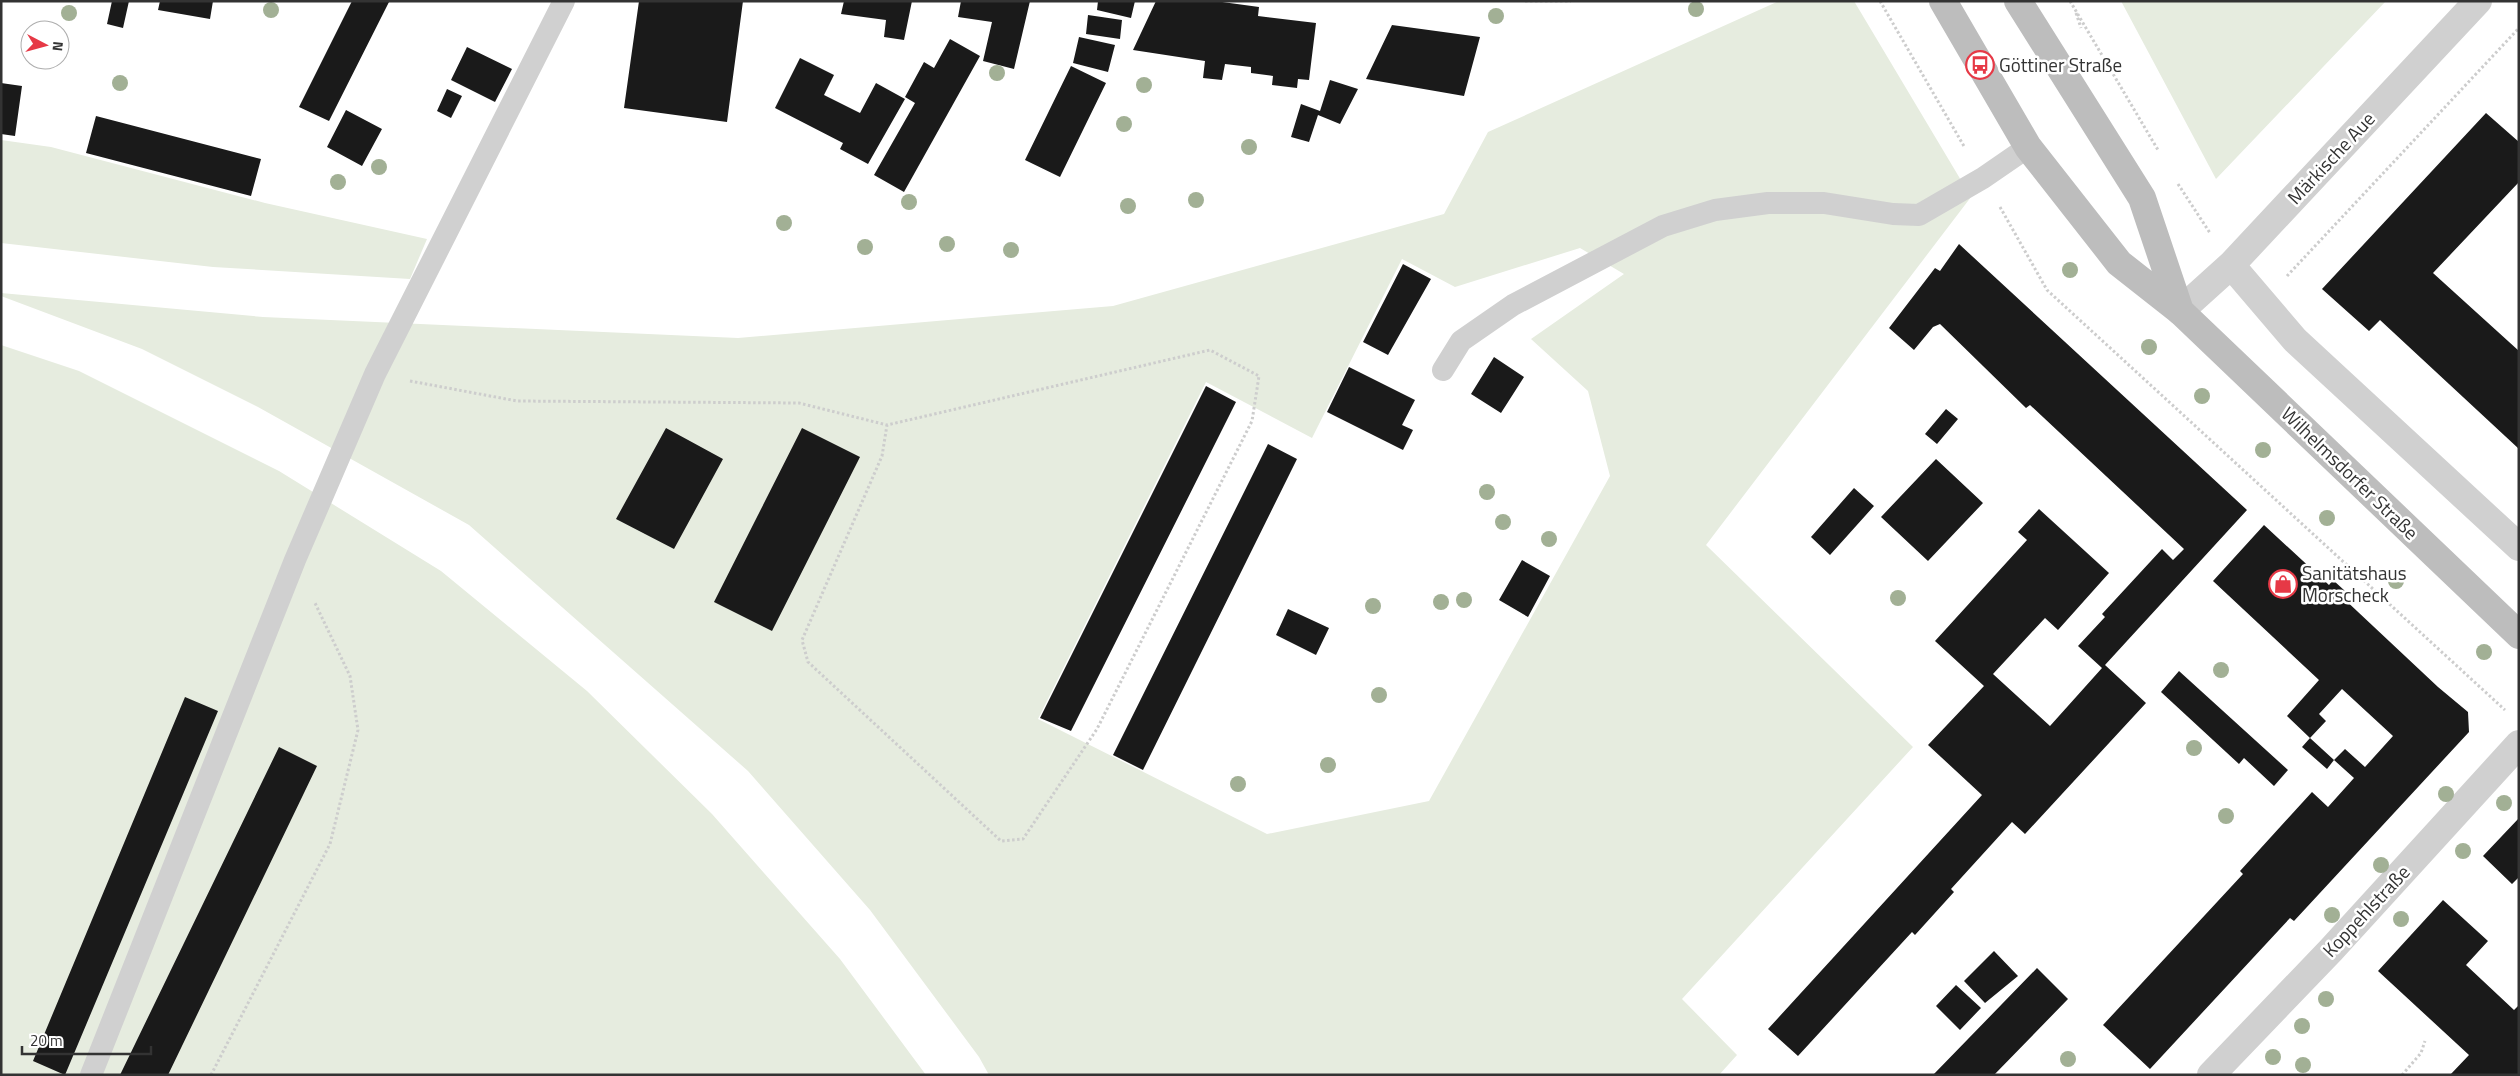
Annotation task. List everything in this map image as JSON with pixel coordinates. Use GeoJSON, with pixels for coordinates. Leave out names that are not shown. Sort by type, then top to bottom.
{"type":"FeatureCollection","features":[{"type":"Feature","properties":{"kind":"main road","name":"Wilhelmsdorfer Straße"},"geometry":{"type":"LineString","coordinates":[[1943,1],[2028,147],[2119,263],[2180,311],[2519,635]]}},
{"type":"Feature","properties":{"kind":"main road","name":"Wilhelmsdorfer Straße"},"geometry":{"type":"LineString","coordinates":[[2018,1],[2142,198],[2180,311]]}},
{"type":"Feature","properties":{"kind":"street","name":"Märkische Aue"},"geometry":{"type":"LineString","coordinates":[[2180,311],[2231,265],[2478,1]]}},
{"type":"Feature","properties":{"kind":"street"},"geometry":{"type":"LineString","coordinates":[[2231,265],[2295,340],[2519,547]]}},
{"type":"Feature","properties":{"kind":"street","name":"Koppehlstraße"},"geometry":{"type":"LineString","coordinates":[[2211,1075],[2331,950],[2519,744]]}},
{"type":"Feature","properties":{"kind":"lane"},"geometry":{"type":"LineString","coordinates":[[91,1075],[295,560],[375,374],[564,1]]}},
{"type":"Feature","properties":{"kind":"lane"},"geometry":{"type":"LineString","coordinates":[[1443,370],[1461,341],[1513,305],[1663,226],[1715,210],[1768,203],[1824,203],[1893,214],[1919,215],[1983,178],[2028,147]]}},
{"type":"Feature","properties":{"kind":"path"},"geometry":{"type":"LineString","coordinates":[[1525,1],[1571,1]]}},
{"type":"Feature","properties":{"kind":"path"},"geometry":{"type":"LineString","coordinates":[[1880,1],[1903,35],[2048,290],[2512,716]]}},
{"type":"Feature","properties":{"kind":"path"},"geometry":{"type":"LineString","coordinates":[[2072,3],[2083,36]]}},
{"type":"Feature","properties":{"kind":"path"},"geometry":{"type":"LineString","coordinates":[[2072,3],[2164,159]]}},
{"type":"Feature","properties":{"kind":"path"},"geometry":{"type":"LineString","coordinates":[[2262,302],[2519,28]]}},
{"type":"Feature","properties":{"kind":"path"},"geometry":{"type":"LineString","coordinates":[[1950,120],[1954,116]]}},
{"type":"Feature","properties":{"kind":"path"},"geometry":{"type":"LineString","coordinates":[[2174,176],[2231,265]]}},
{"type":"Feature","properties":{"kind":"path"},"geometry":{"type":"LineString","coordinates":[[375,374],[517,401],[798,403],[887,425],[1210,350],[1259,376],[1252,421],[1097,730],[1023,839],[1001,841],[808,662],[802,640],[882,456],[887,425]]}},
{"type":"Feature","properties":{"kind":"path"},"geometry":{"type":"LineString","coordinates":[[211,1075],[330,844],[358,730],[350,676],[295,560]]}},
{"type":"Feature","properties":{"kind":"path"},"geometry":{"type":"LineString","coordinates":[[2402,1075],[2420,1053],[2425,1041]]}},
{"type":"Feature","properties":{"kind":"shaded area"},"geometry":{"type":"Polygon","coordinates":[[[1779,1],[1854,1],[1971,197],[1706,545],[1913,747],[1682,999],[1737,1055],[1719,1075],[989,1075],[979,1057],[870,910],[748,771],[469,525],[258,407],[142,349],[1,296],[1,293],[263,317],[738,338],[1113,306],[1444,214],[1488,132],[1779,1]],[[1580,248],[1455,287],[1402,259],[1312,438],[1206,382],[1038,719],[1267,834],[1429,801],[1610,476],[1588,391],[1531,339],[1624,274],[1580,248]]]}},
{"type":"Feature","properties":{"kind":"shaded area"},"geometry":{"type":"Polygon","coordinates":[[[2121,1],[2386,1],[2216,179],[2121,1]]]}},
{"type":"Feature","properties":{"kind":"shaded area"},"geometry":{"type":"Polygon","coordinates":[[[1,140],[51,147],[265,203],[427,239],[410,279],[213,267],[1,243],[1,140]]]}},
{"type":"Feature","properties":{"kind":"shaded area"},"geometry":{"type":"Polygon","coordinates":[[[1,345],[79,371],[279,471],[441,571],[587,691],[712,814],[840,959],[926,1075],[1,1075],[1,345]]]}},
{"type":"Feature","properties":{"kind":"building"},"geometry":{"type":"Polygon","coordinates":[[[112,1],[129,1],[123,28],[107,24],[112,1]]]}},
{"type":"Feature","properties":{"kind":"building"},"geometry":{"type":"Polygon","coordinates":[[[160,1],[213,1],[210,19],[158,10],[160,1]]]}},
{"type":"Feature","properties":{"kind":"building"},"geometry":{"type":"Polygon","coordinates":[[[352,1],[389,2],[329,121],[299,107],[352,1]]]}},
{"type":"Feature","properties":{"kind":"building"},"geometry":{"type":"Polygon","coordinates":[[[639,1],[743,1],[727,122],[624,108],[639,1]]]}},
{"type":"Feature","properties":{"kind":"building"},"geometry":{"type":"Polygon","coordinates":[[[844,1],[912,1],[904,40],[884,37],[886,20],[841,14],[844,1]]]}},
{"type":"Feature","properties":{"kind":"building"},"geometry":{"type":"Polygon","coordinates":[[[961,1],[1030,1],[1014,69],[983,61],[992,22],[958,17],[961,1]]]}},
{"type":"Feature","properties":{"kind":"building"},"geometry":{"type":"Polygon","coordinates":[[[1098,1],[1135,1],[1131,18],[1097,10],[1098,1]]]}},
{"type":"Feature","properties":{"kind":"building"},"geometry":{"type":"Polygon","coordinates":[[[1156,1],[1215,1],[1259,7],[1258,16],[1316,23],[1309,80],[1298,79],[1297,88],[1272,85],[1273,76],[1251,73],[1251,67],[1225,64],[1222,80],[1203,78],[1205,61],[1133,50],[1156,1]]]}},
{"type":"Feature","properties":{"kind":"building"},"geometry":{"type":"Polygon","coordinates":[[[1088,15],[1122,20],[1120,39],[1086,34],[1088,15]]]}},
{"type":"Feature","properties":{"kind":"building"},"geometry":{"type":"Polygon","coordinates":[[[1392,25],[1480,37],[1464,96],[1366,79],[1392,25]]]}},
{"type":"Feature","properties":{"kind":"building"},"geometry":{"type":"Polygon","coordinates":[[[1079,37],[1115,45],[1108,72],[1073,63],[1079,37]]]}},
{"type":"Feature","properties":{"kind":"building"},"geometry":{"type":"Polygon","coordinates":[[[950,39],[980,56],[904,192],[874,175],[915,103],[905,97],[924,62],[934,68],[950,39]]]}},
{"type":"Feature","properties":{"kind":"building"},"geometry":{"type":"Polygon","coordinates":[[[467,47],[512,69],[495,102],[451,80],[467,47]]]}},
{"type":"Feature","properties":{"kind":"building"},"geometry":{"type":"Polygon","coordinates":[[[800,58],[834,75],[824,95],[860,113],[876,83],[905,99],[868,164],[840,149],[843,143],[775,108],[800,58]]]}},
{"type":"Feature","properties":{"kind":"building"},"geometry":{"type":"Polygon","coordinates":[[[1071,66],[1106,83],[1060,177],[1025,160],[1071,66]]]}},
{"type":"Feature","properties":{"kind":"building"},"geometry":{"type":"Polygon","coordinates":[[[1330,80],[1358,89],[1340,124],[1318,115],[1309,142],[1291,137],[1301,104],[1320,111],[1330,80]]]}},
{"type":"Feature","properties":{"kind":"building"},"geometry":{"type":"Polygon","coordinates":[[[1,83],[22,86],[15,136],[1,134],[1,83]]]}},
{"type":"Feature","properties":{"kind":"building"},"geometry":{"type":"Polygon","coordinates":[[[447,89],[462,96],[451,118],[437,111],[447,89]]]}},
{"type":"Feature","properties":{"kind":"building"},"geometry":{"type":"Polygon","coordinates":[[[346,110],[382,129],[362,166],[327,147],[346,110]]]}},
{"type":"Feature","properties":{"kind":"building"},"geometry":{"type":"Polygon","coordinates":[[[2486,113],[2519,142],[2519,182],[2433,273],[2519,351],[2519,449],[2380,320],[2369,331],[2322,289],[2486,113]]]}},
{"type":"Feature","properties":{"kind":"building"},"geometry":{"type":"Polygon","coordinates":[[[96,116],[261,159],[251,196],[86,153],[96,116]]]}},
{"type":"Feature","properties":{"kind":"building"},"geometry":{"type":"Polygon","coordinates":[[[1959,244],[2247,510],[2105,665],[2146,703],[2025,834],[2012,822],[1951,889],[1954,892],[1915,935],[1912,932],[1798,1056],[1768,1029],[1982,795],[1928,745],[1984,686],[1935,641],[2027,540],[2018,532],[2039,509],[2109,573],[2058,630],[2045,618],[1993,674],[2050,726],[2102,668],[2078,646],[2105,617],[2102,614],[2162,549],[2173,560],[2184,549],[2030,405],[2026,408],[1940,324],[1933,327],[1914,350],[1889,328],[1935,268],[1940,271],[1959,244]]]}},
{"type":"Feature","properties":{"kind":"building"},"geometry":{"type":"Polygon","coordinates":[[[1403,264],[1431,279],[1388,355],[1363,342],[1403,264]]]}},
{"type":"Feature","properties":{"kind":"building"},"geometry":{"type":"Polygon","coordinates":[[[1494,357],[1524,377],[1501,413],[1471,394],[1494,357]]]}},
{"type":"Feature","properties":{"kind":"building"},"geometry":{"type":"Polygon","coordinates":[[[1349,367],[1415,400],[1402,425],[1413,430],[1403,450],[1327,412],[1349,367]]]}},
{"type":"Feature","properties":{"kind":"building"},"geometry":{"type":"Polygon","coordinates":[[[1206,386],[1236,402],[1071,731],[1040,718],[1206,386]]]}},
{"type":"Feature","properties":{"kind":"building"},"geometry":{"type":"Polygon","coordinates":[[[1946,409],[1958,419],[1937,444],[1925,434],[1946,409]]]}},
{"type":"Feature","properties":{"kind":"building"},"geometry":{"type":"Polygon","coordinates":[[[666,428],[723,459],[674,549],[616,519],[666,428]]]}},
{"type":"Feature","properties":{"kind":"building"},"geometry":{"type":"Polygon","coordinates":[[[802,428],[860,457],[772,631],[714,602],[802,428]]]}},
{"type":"Feature","properties":{"kind":"building"},"geometry":{"type":"Polygon","coordinates":[[[1268,444],[1297,459],[1143,770],[1113,755],[1268,444]]]}},
{"type":"Feature","properties":{"kind":"building"},"geometry":{"type":"Polygon","coordinates":[[[1936,459],[1983,503],[1928,561],[1881,517],[1936,459]]]}},
{"type":"Feature","properties":{"kind":"building"},"geometry":{"type":"Polygon","coordinates":[[[1854,488],[1874,506],[1830,555],[1811,537],[1854,488]]]}},
{"type":"Feature","properties":{"kind":"building"},"geometry":{"type":"Polygon","coordinates":[[[2264,525],[2329,585],[2333,580],[2345,591],[2341,596],[2438,687],[2468,712],[2469,732],[2294,921],[2290,918],[2150,1069],[2103,1025],[2243,874],[2240,871],[2312,792],[2328,807],[2354,778],[2334,760],[2345,749],[2365,767],[2393,736],[2342,689],[2319,714],[2326,721],[2310,738],[2287,716],[2319,680],[2213,581],[2264,525]]]}},
{"type":"Feature","properties":{"kind":"building"},"geometry":{"type":"Polygon","coordinates":[[[1522,560],[1550,576],[1528,617],[1499,600],[1522,560]]]}},
{"type":"Feature","properties":{"kind":"building"},"geometry":{"type":"Polygon","coordinates":[[[1288,609],[1329,628],[1316,655],[1276,635],[1288,609]]]}},
{"type":"Feature","properties":{"kind":"building"},"geometry":{"type":"Polygon","coordinates":[[[2179,671],[2288,770],[2274,786],[2244,758],[2239,764],[2161,692],[2179,671]]]}},
{"type":"Feature","properties":{"kind":"building"},"geometry":{"type":"Polygon","coordinates":[[[185,697],[218,711],[65,1075],[33,1061],[185,697]]]}},
{"type":"Feature","properties":{"kind":"building"},"geometry":{"type":"Polygon","coordinates":[[[2310,738],[2334,760],[2327,769],[2302,747],[2310,738]]]}},
{"type":"Feature","properties":{"kind":"building"},"geometry":{"type":"Polygon","coordinates":[[[279,747],[317,766],[168,1075],[120,1075],[279,747]]]}},
{"type":"Feature","properties":{"kind":"building"},"geometry":{"type":"Polygon","coordinates":[[[2519,818],[2519,877],[2512,884],[2483,856],[2519,818]]]}},
{"type":"Feature","properties":{"kind":"building"},"geometry":{"type":"Polygon","coordinates":[[[2443,900],[2488,941],[2466,965],[2514,1010],[2519,1005],[2519,1075],[2450,1075],[2469,1055],[2378,971],[2443,900]]]}},
{"type":"Feature","properties":{"kind":"building"},"geometry":{"type":"Polygon","coordinates":[[[1994,951],[2018,976],[1985,1003],[1964,981],[1994,951]]]}},
{"type":"Feature","properties":{"kind":"building"},"geometry":{"type":"Polygon","coordinates":[[[2037,968],[2068,999],[1994,1075],[1933,1075],[2037,968]]]}},
{"type":"Feature","properties":{"kind":"building"},"geometry":{"type":"Polygon","coordinates":[[[1956,985],[1981,1008],[1960,1030],[1936,1006],[1956,985]]]}},
{"type":"Feature","properties":{"kind":"place","name":"Göttiner Straße"},"geometry":{"type":"Point","coordinates":[1980,65]}},
{"type":"Feature","properties":{"kind":"place","name":"Sanitätshaus Morscheck"},"geometry":{"type":"Point","coordinates":[2283,584]}}]}
